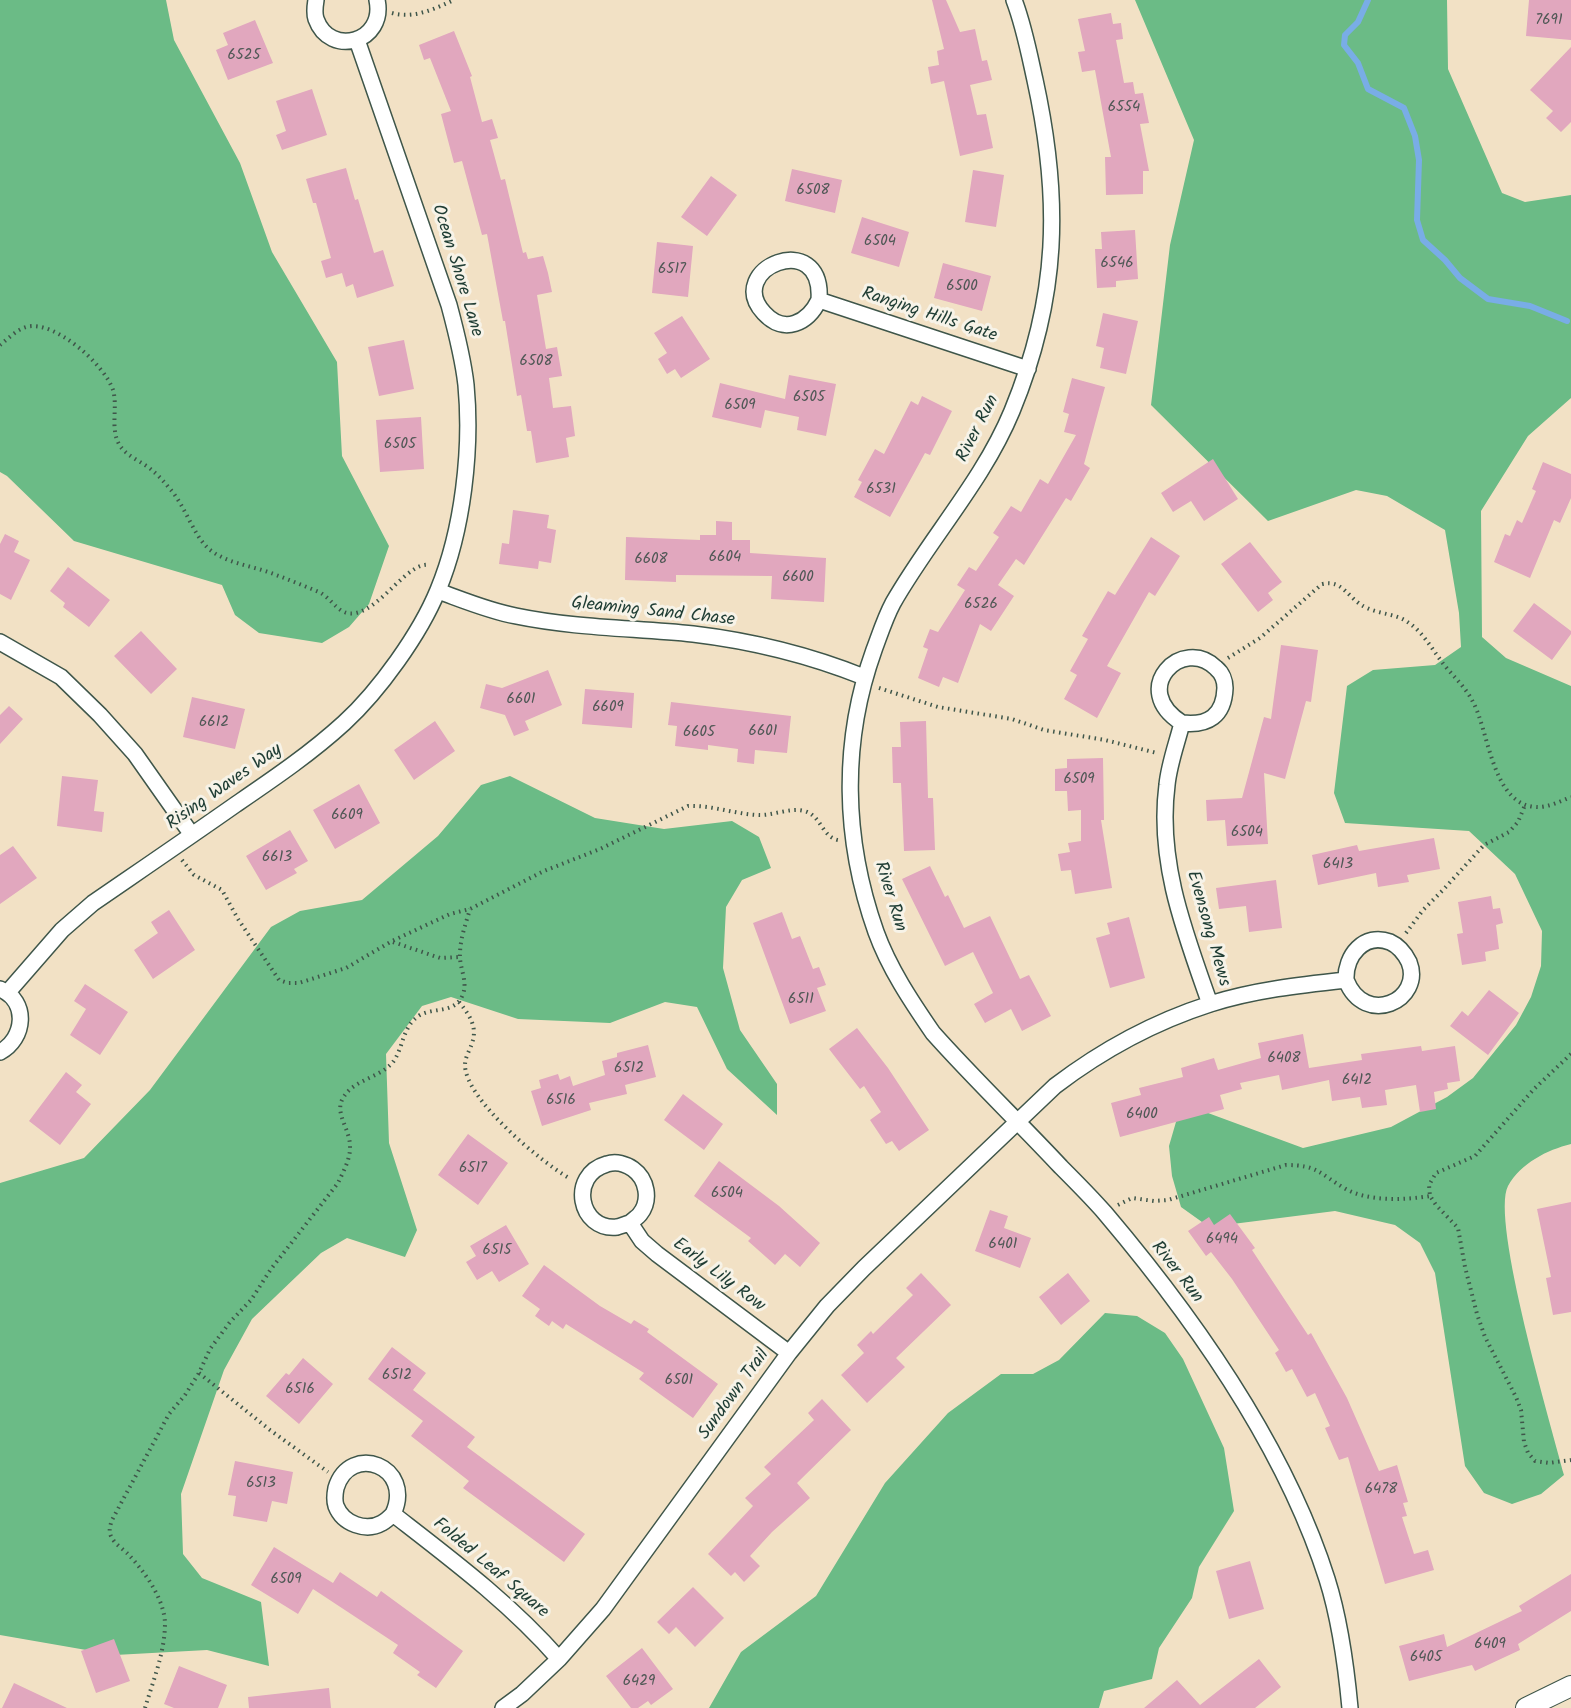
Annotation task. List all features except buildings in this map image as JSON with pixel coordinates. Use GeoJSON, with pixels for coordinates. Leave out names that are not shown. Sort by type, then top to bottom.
{"type":"FeatureCollection","features":[{"type":"Feature","properties":{"kind":"street"},"geometry":{"type":"LineString","coordinates":[[316,0],[315,16],[320,28],[332,38],[343,42],[357,40],[368,34],[377,23],[378,5]]}},
{"type":"Feature","properties":{"kind":"street","name":"River Run"},"geometry":{"type":"LineString","coordinates":[[1014,0],[1020,15],[1040,104],[1048,153],[1052,200],[1052,248],[1048,294],[1028,369],[992,453],[890,607],[864,680],[855,718],[850,755],[850,795],[858,865],[877,933],[910,999],[933,1033],[1104,1212],[1202,1339],[1247,1408],[1279,1467],[1315,1544],[1338,1625],[1350,1708]]}},
{"type":"Feature","properties":{"kind":"street","name":"Ocean Shore Lane"},"geometry":{"type":"LineString","coordinates":[[357,40],[449,305],[463,366],[468,429],[465,472],[458,522],[438,591]]}},
{"type":"Feature","properties":{"kind":"street"},"geometry":{"type":"LineString","coordinates":[[781,260],[792,260],[802,263],[811,270],[819,288],[819,300],[813,312],[805,319],[792,324],[780,324],[759,309],[755,295],[756,284],[761,272],[770,265],[781,260]]}},
{"type":"Feature","properties":{"kind":"street","name":"Ranging Hills Gate"},"geometry":{"type":"LineString","coordinates":[[819,300],[1028,369]]}},
{"type":"Feature","properties":{"kind":"street","name":"Gleaming Sand Chase"},"geometry":{"type":"LineString","coordinates":[[438,591],[485,608],[555,623],[692,634],[735,640],[830,663],[864,680]]}},
{"type":"Feature","properties":{"kind":"street","name":"Rising Waves Way"},"geometry":{"type":"LineString","coordinates":[[0,1052],[8,1048],[17,1037],[21,1022],[17,1004],[4,991],[62,930],[93,903],[303,758],[345,722],[393,668],[438,591]]}},
{"type":"Feature","properties":{"kind":"street"},"geometry":{"type":"LineString","coordinates":[[0,642],[61,677],[99,715],[135,754],[192,835]]}},
{"type":"Feature","properties":{"kind":"street"},"geometry":{"type":"LineString","coordinates":[[1188,658],[1204,659],[1221,673],[1225,683],[1225,700],[1219,711],[1208,721],[1196,724],[1182,723],[1169,715],[1162,704],[1159,690],[1161,680],[1175,662],[1188,658]]}},
{"type":"Feature","properties":{"kind":"street","name":"Evensong Mews"},"geometry":{"type":"LineString","coordinates":[[1182,723],[1167,783],[1164,811],[1165,838],[1176,903],[1210,1004]]}},
{"type":"Feature","properties":{"kind":"street"},"geometry":{"type":"LineString","coordinates":[[1374,940],[1389,942],[1397,946],[1406,955],[1411,967],[1410,982],[1404,994],[1384,1006],[1369,1005],[1357,999],[1346,980],[1346,968],[1351,954],[1359,946],[1374,940]]}},
{"type":"Feature","properties":{"kind":"street","name":"Sundown Trail"},"geometry":{"type":"LineString","coordinates":[[502,1708],[522,1694],[559,1659],[603,1609],[789,1353],[827,1306],[1055,1086],[1083,1064],[1142,1032],[1210,1004],[1281,987],[1346,980]]}},
{"type":"Feature","properties":{"kind":"street"},"geometry":{"type":"LineString","coordinates":[[613,1162],[628,1165],[639,1173],[645,1185],[646,1199],[641,1213],[630,1223],[616,1227],[605,1226],[594,1220],[586,1210],[582,1197],[583,1185],[588,1175],[599,1166],[613,1162]]}},
{"type":"Feature","properties":{"kind":"street","name":"Early Lily Row"},"geometry":{"type":"LineString","coordinates":[[630,1223],[642,1241],[657,1254],[789,1353]]}},
{"type":"Feature","properties":{"kind":"street"},"geometry":{"type":"LineString","coordinates":[[369,1463],[380,1466],[394,1479],[398,1489],[398,1503],[393,1514],[383,1523],[367,1527],[355,1525],[343,1517],[336,1506],[335,1493],[339,1479],[356,1465],[369,1463]]}},
{"type":"Feature","properties":{"kind":"street","name":"Folded Leaf Square"},"geometry":{"type":"LineString","coordinates":[[393,1514],[491,1591],[540,1636],[559,1659]]}},
{"type":"Feature","properties":{"kind":"street"},"geometry":{"type":"LineString","coordinates":[[1526,1708],[1571,1686]]}},
{"type":"Feature","properties":{"kind":"path"},"geometry":{"type":"LineString","coordinates":[[378,5],[409,15],[423,13],[454,0]]}},
{"type":"Feature","properties":{"kind":"path"},"geometry":{"type":"LineString","coordinates":[[0,345],[14,333],[26,327],[39,326],[59,333],[90,358],[105,374],[112,387],[116,402],[116,429],[119,444],[126,452],[154,472],[181,502],[200,539],[210,549],[226,559],[268,572],[321,594],[342,612],[350,614],[369,608],[419,565],[426,564],[445,569]]}},
{"type":"Feature","properties":{"kind":"path"},"geometry":{"type":"LineString","coordinates":[[1215,666],[1260,638],[1322,584],[1331,582],[1337,584],[1367,608],[1404,620],[1416,628],[1464,687],[1473,702],[1481,718],[1495,768],[1513,796],[1525,805],[1537,808],[1571,797]]}},
{"type":"Feature","properties":{"kind":"path"},"geometry":{"type":"LineString","coordinates":[[864,680],[938,706],[1002,717],[1044,729],[1105,740],[1173,757]]}},
{"type":"Feature","properties":{"kind":"path"},"geometry":{"type":"LineString","coordinates":[[1397,946],[1423,910],[1484,845],[1509,832],[1518,822],[1525,805]]}},
{"type":"Feature","properties":{"kind":"path"},"geometry":{"type":"LineString","coordinates":[[174,848],[194,875],[222,890],[238,919],[279,980],[299,983],[346,968],[392,941],[450,914],[470,909],[544,871],[600,849],[688,807],[700,806],[756,815],[807,811],[820,823],[825,833],[835,840],[854,840]]}},
{"type":"Feature","properties":{"kind":"path"},"geometry":{"type":"LineString","coordinates":[[145,1708],[157,1670],[165,1621],[152,1585],[139,1567],[111,1537],[109,1530],[112,1520],[169,1414],[200,1373],[210,1349],[251,1300],[271,1269],[338,1183],[350,1150],[348,1131],[341,1118],[342,1098],[353,1086],[384,1071],[393,1062],[411,1022],[422,1014],[450,1008],[459,1002],[465,986],[459,957],[460,946],[470,909]]}},
{"type":"Feature","properties":{"kind":"path"},"geometry":{"type":"LineString","coordinates":[[392,941],[440,958],[459,957]]}},
{"type":"Feature","properties":{"kind":"path"},"geometry":{"type":"LineString","coordinates":[[459,1002],[469,1014],[474,1027],[473,1041],[465,1064],[467,1075],[475,1092],[498,1122],[554,1169],[583,1185]]}},
{"type":"Feature","properties":{"kind":"path"},"geometry":{"type":"LineString","coordinates":[[1571,1054],[1534,1089],[1475,1156],[1436,1173],[1429,1185],[1430,1196],[1436,1205],[1458,1228],[1477,1314],[1485,1337],[1509,1380],[1521,1410],[1524,1442],[1528,1453],[1535,1461],[1549,1463],[1571,1460]]}},
{"type":"Feature","properties":{"kind":"path"},"geometry":{"type":"LineString","coordinates":[[1104,1212],[1132,1198],[1168,1200],[1286,1165],[1302,1165],[1316,1169],[1346,1189],[1366,1195],[1407,1200],[1430,1196]]}},
{"type":"Feature","properties":{"kind":"path"},"geometry":{"type":"LineString","coordinates":[[200,1373],[291,1447],[339,1479]]}},
{"type":"Feature","properties":{"kind":"green space"},"geometry":{"type":"Polygon","coordinates":[[[0,0],[166,0],[174,40],[240,163],[272,252],[337,362],[342,456],[389,546],[369,604],[349,627],[322,643],[259,633],[235,615],[222,585],[74,541],[7,476],[0,472],[0,0]]]}},
{"type":"Feature","properties":{"kind":"green space"},"geometry":{"type":"Polygon","coordinates":[[[1135,0],[1447,0],[1448,69],[1502,193],[1525,202],[1571,195],[1571,398],[1528,436],[1481,511],[1482,637],[1506,658],[1571,686],[1571,1144],[1544,1154],[1527,1164],[1508,1186],[1505,1206],[1507,1239],[1525,1326],[1564,1475],[1541,1494],[1512,1504],[1484,1493],[1465,1466],[1435,1273],[1420,1243],[1395,1225],[1335,1211],[1209,1227],[1181,1207],[1172,1176],[1169,1146],[1178,1115],[1208,1113],[1303,1148],[1391,1127],[1447,1097],[1473,1078],[1516,1025],[1531,997],[1541,966],[1542,931],[1515,874],[1469,831],[1345,823],[1334,793],[1347,686],[1373,670],[1435,665],[1461,647],[1459,613],[1445,530],[1387,496],[1356,490],[1268,521],[1151,405],[1170,245],[1194,140],[1135,0]]]}},
{"type":"Feature","properties":{"kind":"green space"},"geometry":{"type":"Polygon","coordinates":[[[510,776],[595,818],[664,829],[732,821],[759,837],[771,868],[742,880],[726,907],[723,968],[740,1030],[777,1084],[777,1115],[727,1069],[697,1007],[665,1002],[610,1023],[518,1019],[451,997],[422,1006],[386,1054],[389,1143],[417,1230],[405,1257],[347,1238],[321,1253],[252,1319],[224,1370],[181,1494],[183,1554],[202,1578],[261,1602],[269,1666],[207,1650],[115,1655],[0,1635],[0,1183],[84,1158],[150,1090],[271,927],[300,911],[362,900],[438,836],[481,785],[510,776]]]}},
{"type":"Feature","properties":{"kind":"green space"},"geometry":{"type":"Polygon","coordinates":[[[1105,1313],[1137,1316],[1165,1333],[1183,1359],[1224,1448],[1234,1511],[1199,1567],[1192,1598],[1159,1648],[1152,1679],[1104,1691],[1099,1708],[709,1708],[741,1652],[816,1596],[885,1483],[948,1413],[1001,1374],[1033,1374],[1059,1360],[1105,1313]]]}},
{"type":"Feature","properties":{"kind":"waterway"},"geometry":{"type":"LineString","coordinates":[[1368,0],[1358,22],[1345,35],[1344,45],[1358,63],[1368,89],[1404,108],[1415,136],[1419,160],[1417,220],[1423,240],[1445,260],[1460,278],[1488,299],[1530,306],[1567,321]]}}]}
